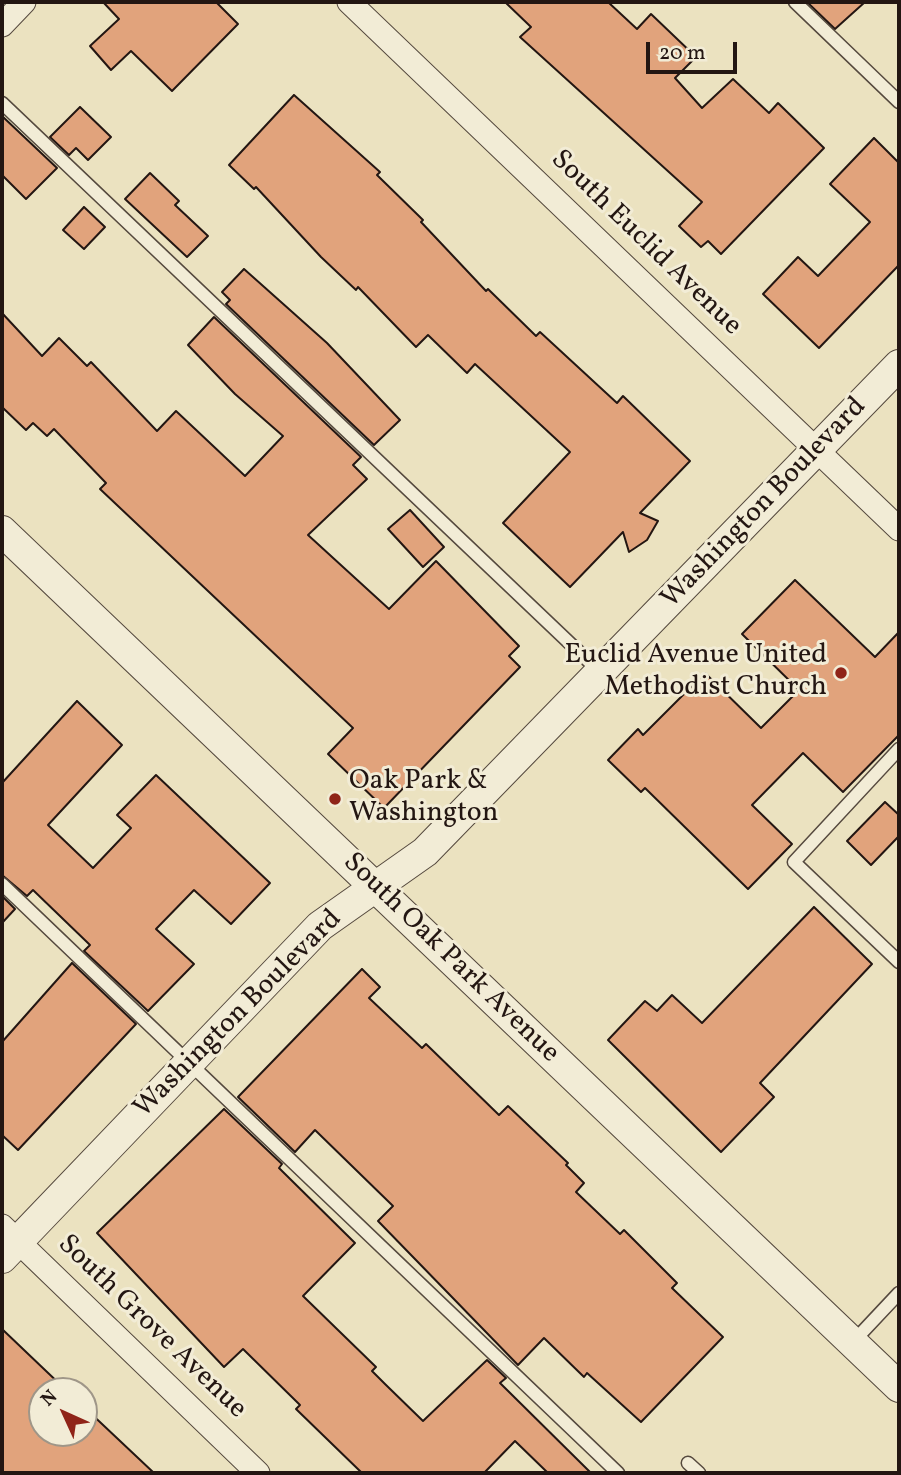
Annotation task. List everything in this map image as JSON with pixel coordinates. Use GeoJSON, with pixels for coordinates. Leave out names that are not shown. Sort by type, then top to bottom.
{"type":"FeatureCollection","features":[{"type":"Feature","properties":{"kind":"street"},"geometry":{"type":"LineString","coordinates":[[2,25],[24,2]]}},
{"type":"Feature","properties":{"kind":"street","name":"South Euclid Avenue"},"geometry":{"type":"LineString","coordinates":[[349,2],[899,529]]}},
{"type":"Feature","properties":{"kind":"street","name":"Washington Boulevard"},"geometry":{"type":"LineString","coordinates":[[7,1242],[189,1063],[320,926],[425,852],[602,674],[899,365]]}},
{"type":"Feature","properties":{"kind":"street","name":"South Oak Park Avenue"},"geometry":{"type":"LineString","coordinates":[[2,531],[899,1387]]}},
{"type":"Feature","properties":{"kind":"street","name":"South Grove Avenue"},"geometry":{"type":"LineString","coordinates":[[7,1242],[258,1473]]}},
{"type":"Feature","properties":{"kind":"lane"},"geometry":{"type":"LineString","coordinates":[[795,2],[899,102]]}},
{"type":"Feature","properties":{"kind":"lane"},"geometry":{"type":"LineString","coordinates":[[2,103],[602,674]]}},
{"type":"Feature","properties":{"kind":"lane"},"geometry":{"type":"LineString","coordinates":[[899,749],[794,862],[899,962]]}},
{"type":"Feature","properties":{"kind":"lane"},"geometry":{"type":"LineString","coordinates":[[2,884],[618,1473]]}},
{"type":"Feature","properties":{"kind":"lane"},"geometry":{"type":"LineString","coordinates":[[853,1342],[899,1293]]}},
{"type":"Feature","properties":{"kind":"lane"},"geometry":{"type":"LineString","coordinates":[[688,1463],[699,1473]]}},
{"type":"Feature","properties":{"kind":"building"},"geometry":{"type":"Polygon","coordinates":[[[103,2],[216,2],[238,24],[172,91],[131,51],[111,70],[90,46],[119,19],[103,2]]]}},
{"type":"Feature","properties":{"kind":"building"},"geometry":{"type":"Polygon","coordinates":[[[505,2],[608,2],[637,29],[651,14],[696,57],[675,78],[702,108],[733,79],[769,113],[778,103],[824,148],[721,254],[708,241],[701,247],[679,226],[702,202],[520,37],[531,27],[505,2]]]}},
{"type":"Feature","properties":{"kind":"building"},"geometry":{"type":"Polygon","coordinates":[[[807,2],[865,2],[835,29],[807,2]]]}},
{"type":"Feature","properties":{"kind":"building"},"geometry":{"type":"Polygon","coordinates":[[[294,95],[380,172],[377,175],[423,220],[421,222],[486,291],[488,289],[536,336],[540,332],[617,403],[623,396],[690,461],[640,513],[658,521],[647,540],[629,552],[623,532],[570,587],[503,523],[570,452],[475,364],[467,373],[428,335],[416,347],[358,287],[356,290],[321,257],[256,187],[254,189],[229,165],[294,95]]]}},
{"type":"Feature","properties":{"kind":"building"},"geometry":{"type":"Polygon","coordinates":[[[80,107],[111,137],[88,160],[76,148],[69,155],[50,137],[80,107]]]}},
{"type":"Feature","properties":{"kind":"building"},"geometry":{"type":"Polygon","coordinates":[[[2,116],[57,168],[26,199],[2,175],[2,116]]]}},
{"type":"Feature","properties":{"kind":"building"},"geometry":{"type":"Polygon","coordinates":[[[874,138],[899,163],[899,265],[819,348],[763,294],[798,257],[818,276],[870,222],[830,184],[874,138]]]}},
{"type":"Feature","properties":{"kind":"building"},"geometry":{"type":"Polygon","coordinates":[[[150,173],[179,201],[175,205],[208,236],[187,257],[125,199],[150,173]]]}},
{"type":"Feature","properties":{"kind":"building"},"geometry":{"type":"Polygon","coordinates":[[[84,207],[105,227],[84,249],[63,230],[84,207]]]}},
{"type":"Feature","properties":{"kind":"building"},"geometry":{"type":"Polygon","coordinates":[[[244,269],[327,343],[400,420],[374,445],[226,304],[230,300],[222,292],[244,269]]]}},
{"type":"Feature","properties":{"kind":"building"},"geometry":{"type":"Polygon","coordinates":[[[2,313],[42,356],[59,338],[87,366],[91,362],[157,431],[176,411],[245,476],[283,436],[235,394],[188,345],[214,317],[361,457],[353,465],[367,479],[308,535],[389,609],[436,561],[519,646],[509,656],[520,667],[384,808],[328,754],[353,728],[100,489],[106,483],[54,429],[47,436],[33,423],[26,430],[2,407],[2,313]]]}},
{"type":"Feature","properties":{"kind":"building"},"geometry":{"type":"Polygon","coordinates":[[[410,510],[444,547],[423,567],[388,529],[410,510]]]}},
{"type":"Feature","properties":{"kind":"building"},"geometry":{"type":"Polygon","coordinates":[[[795,580],[875,657],[899,632],[899,735],[843,792],[803,753],[752,805],[792,844],[748,889],[645,788],[641,792],[608,760],[638,729],[643,735],[705,673],[761,728],[799,690],[742,634],[795,580]]]}},
{"type":"Feature","properties":{"kind":"building"},"geometry":{"type":"Polygon","coordinates":[[[77,701],[122,745],[48,825],[93,868],[131,828],[117,815],[156,775],[270,883],[231,924],[194,890],[156,929],[194,964],[148,1011],[84,951],[90,945],[33,890],[27,896],[2,875],[2,783],[77,701]]]}},
{"type":"Feature","properties":{"kind":"building"},"geometry":{"type":"Polygon","coordinates":[[[885,802],[899,815],[899,836],[871,865],[847,841],[885,802]]]}},
{"type":"Feature","properties":{"kind":"building"},"geometry":{"type":"Polygon","coordinates":[[[2,896],[15,909],[2,923],[2,896]]]}},
{"type":"Feature","properties":{"kind":"building"},"geometry":{"type":"Polygon","coordinates":[[[814,907],[872,964],[760,1083],[774,1097],[721,1152],[608,1040],[645,1001],[657,1011],[672,995],[702,1023],[814,907]]]}},
{"type":"Feature","properties":{"kind":"building"},"geometry":{"type":"Polygon","coordinates":[[[72,963],[136,1024],[18,1150],[2,1135],[2,1042],[72,963]]]}},
{"type":"Feature","properties":{"kind":"building"},"geometry":{"type":"Polygon","coordinates":[[[362,969],[380,987],[369,998],[422,1048],[426,1044],[499,1115],[508,1106],[568,1163],[566,1165],[584,1183],[576,1192],[620,1234],[624,1230],[677,1283],[672,1288],[723,1337],[641,1422],[587,1373],[584,1377],[544,1338],[518,1365],[378,1221],[393,1206],[315,1130],[295,1152],[238,1097],[362,969]]]}},
{"type":"Feature","properties":{"kind":"building"},"geometry":{"type":"Polygon","coordinates":[[[224,1109],[282,1164],[279,1168],[355,1243],[303,1296],[376,1367],[372,1371],[385,1384],[423,1421],[487,1360],[506,1378],[500,1383],[591,1473],[548,1473],[515,1441],[484,1473],[362,1473],[296,1409],[300,1405],[243,1349],[224,1367],[97,1233],[224,1109]]]}},
{"type":"Feature","properties":{"kind":"building"},"geometry":{"type":"Polygon","coordinates":[[[2,1329],[52,1377],[28,1377],[28,1447],[98,1447],[98,1420],[154,1473],[2,1473],[2,1329]]]}},
{"type":"Feature","properties":{"kind":"place","name":"Euclid Avenue United Methodist Church"},"geometry":{"type":"Point","coordinates":[841,673]}},
{"type":"Feature","properties":{"kind":"place","name":"Oak Park & Washington"},"geometry":{"type":"Point","coordinates":[335,799]}}]}
